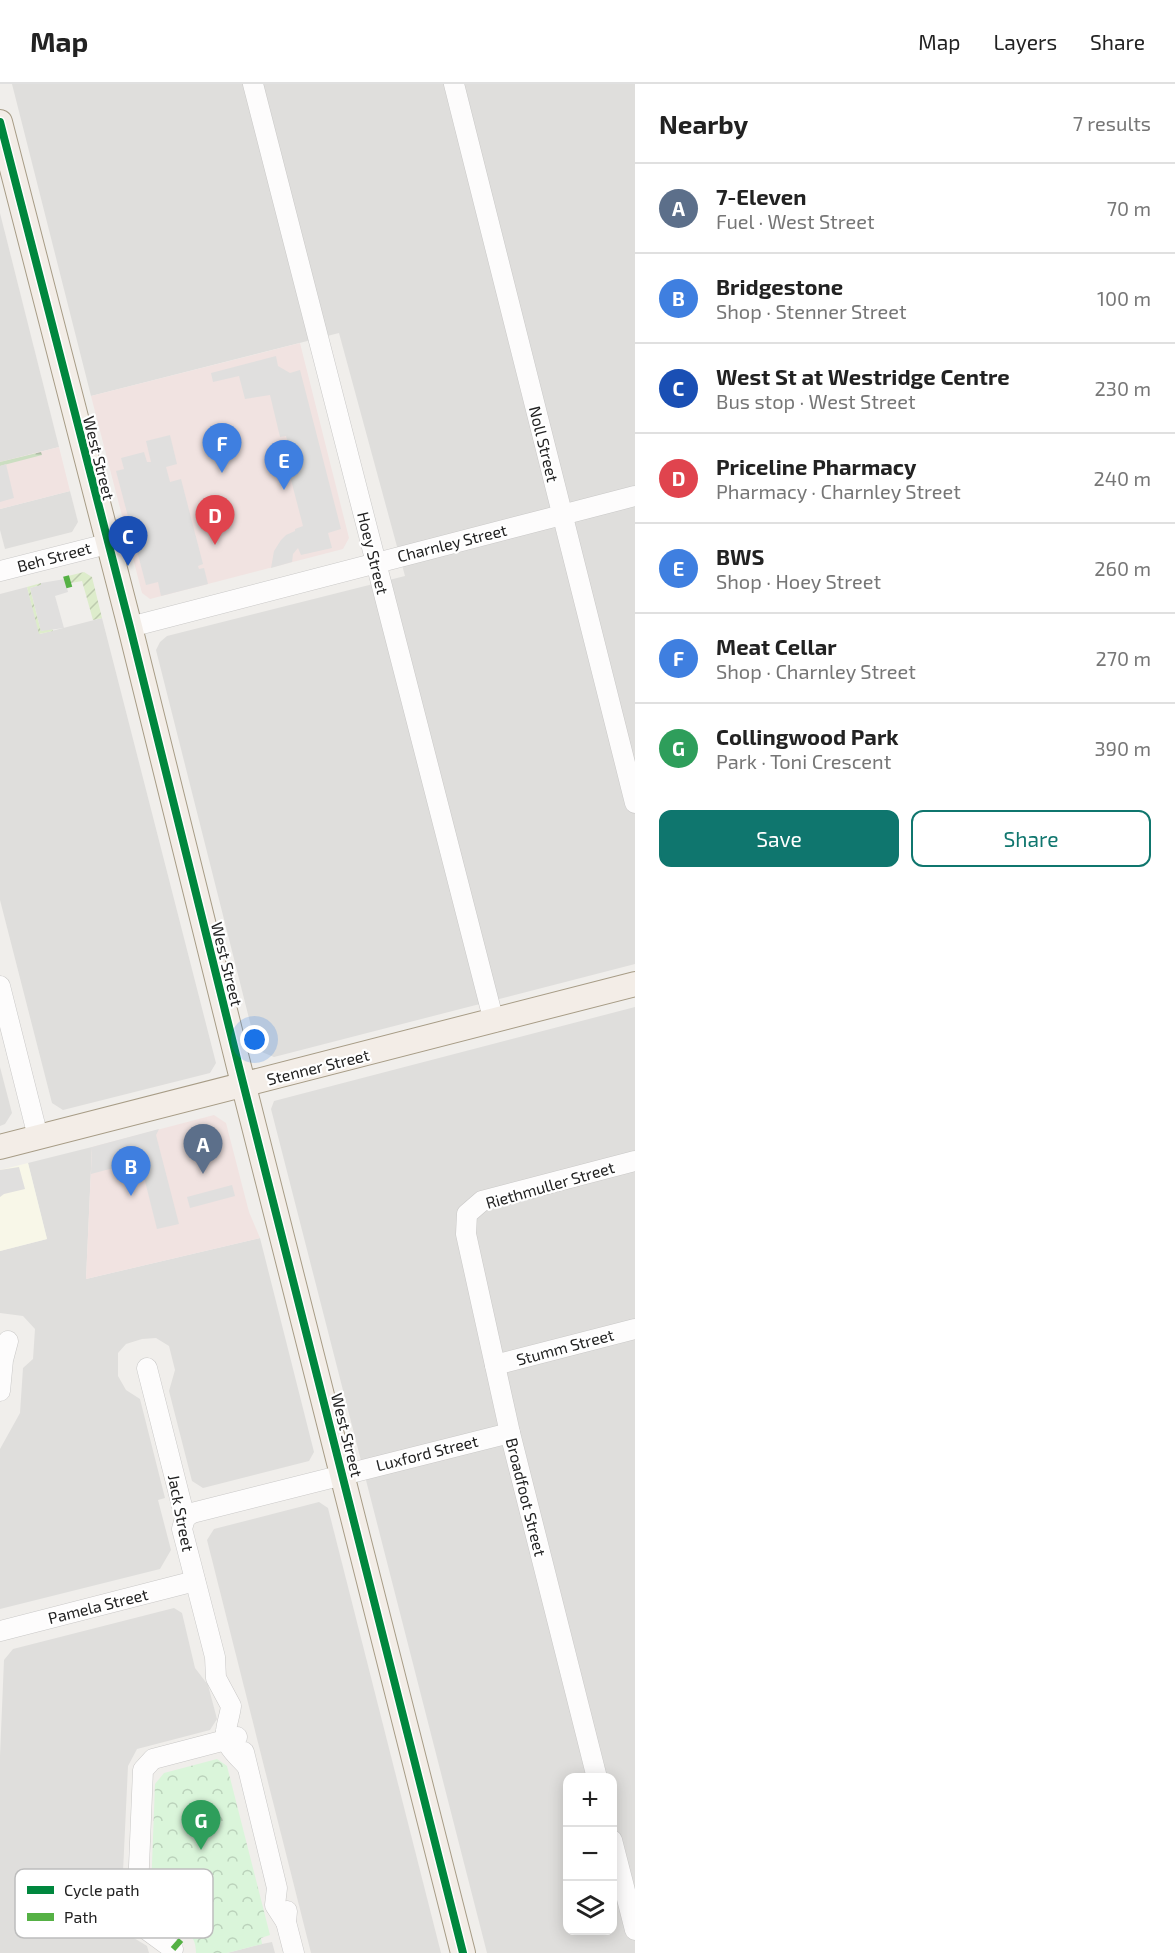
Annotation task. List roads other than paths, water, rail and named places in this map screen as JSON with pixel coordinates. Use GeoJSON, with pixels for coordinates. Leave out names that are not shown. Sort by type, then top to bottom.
{"type":"FeatureCollection","features":[{"type":"Feature","properties":{"kind":"main road","name":"West Street"},"geometry":{"type":"LineString","coordinates":[[0,122],[130,627],[463,1953]]}},
{"type":"Feature","properties":{"kind":"main road","name":"Stenner Street"},"geometry":{"type":"LineString","coordinates":[[0,1147],[635,984]]}},
{"type":"Feature","properties":{"kind":"street","name":"Hoey Street"},"geometry":{"type":"LineString","coordinates":[[253,84],[494,1022]]}},
{"type":"Feature","properties":{"kind":"street","name":"Noll Street"},"geometry":{"type":"LineString","coordinates":[[454,84],[635,803]]}},
{"type":"Feature","properties":{"kind":"street","name":"Charnley Street"},"geometry":{"type":"LineString","coordinates":[[130,627],[635,496]]}},
{"type":"Feature","properties":{"kind":"street","name":"Beh Street"},"geometry":{"type":"LineString","coordinates":[[0,571],[107,544]]}},
{"type":"Feature","properties":{"kind":"street"},"geometry":{"type":"LineString","coordinates":[[0,986],[39,1137]]}},
{"type":"Feature","properties":{"kind":"street","name":"Riethmuller Street"},"geometry":{"type":"LineString","coordinates":[[467,1215],[482,1201],[635,1161]]}},
{"type":"Feature","properties":{"kind":"street","name":"Broadfoot Street"},"geometry":{"type":"LineString","coordinates":[[467,1215],[466,1234],[510,1433],[596,1773]]}},
{"type":"Feature","properties":{"kind":"street","name":"Stumm Street"},"geometry":{"type":"LineString","coordinates":[[495,1365],[635,1329]]}},
{"type":"Feature","properties":{"kind":"street"},"geometry":{"type":"LineString","coordinates":[[0,1391],[3,1360],[8,1341]]}},
{"type":"Feature","properties":{"kind":"street","name":"Jack Street"},"geometry":{"type":"LineString","coordinates":[[147,1368],[185,1518],[182,1530],[215,1657],[216,1678],[237,1723],[232,1739],[245,1753],[277,1888],[288,1902],[286,1922],[294,1953]]}},
{"type":"Feature","properties":{"kind":"street","name":"Luxford Street"},"geometry":{"type":"LineString","coordinates":[[343,1475],[510,1433]]}},
{"type":"Feature","properties":{"kind":"street"},"geometry":{"type":"LineString","coordinates":[[185,1518],[192,1513],[343,1475]]}},
{"type":"Feature","properties":{"kind":"street","name":"Pamela Street"},"geometry":{"type":"LineString","coordinates":[[0,1631],[195,1581]]}},
{"type":"Feature","properties":{"kind":"street"},"geometry":{"type":"LineString","coordinates":[[139,1869],[143,1770],[153,1759],[232,1739]]}},
{"type":"Feature","properties":{"kind":"street"},"geometry":{"type":"LineString","coordinates":[[617,1860],[635,1930]]}},
{"type":"Feature","properties":{"kind":"street"},"geometry":{"type":"LineString","coordinates":[[158,1938],[172,1949]]}},
{"type":"Feature","properties":{"kind":"place","name":"Meat Cellar"},"geometry":{"type":"Point","coordinates":[222,473]}},
{"type":"Feature","properties":{"kind":"place","name":"BWS"},"geometry":{"type":"Point","coordinates":[284,490]}},
{"type":"Feature","properties":{"kind":"place","name":"Priceline Pharmacy"},"geometry":{"type":"Point","coordinates":[215,545]}},
{"type":"Feature","properties":{"kind":"place","name":"West St at Westridge Centre"},"geometry":{"type":"Point","coordinates":[128,566]}},
{"type":"Feature","properties":{"kind":"place","name":"7-Eleven"},"geometry":{"type":"Point","coordinates":[203,1174]}},
{"type":"Feature","properties":{"kind":"place","name":"Bridgestone"},"geometry":{"type":"Point","coordinates":[131,1196]}},
{"type":"Feature","properties":{"kind":"place","name":"Collingwood Park"},"geometry":{"type":"Point","coordinates":[201,1850]}}]}
